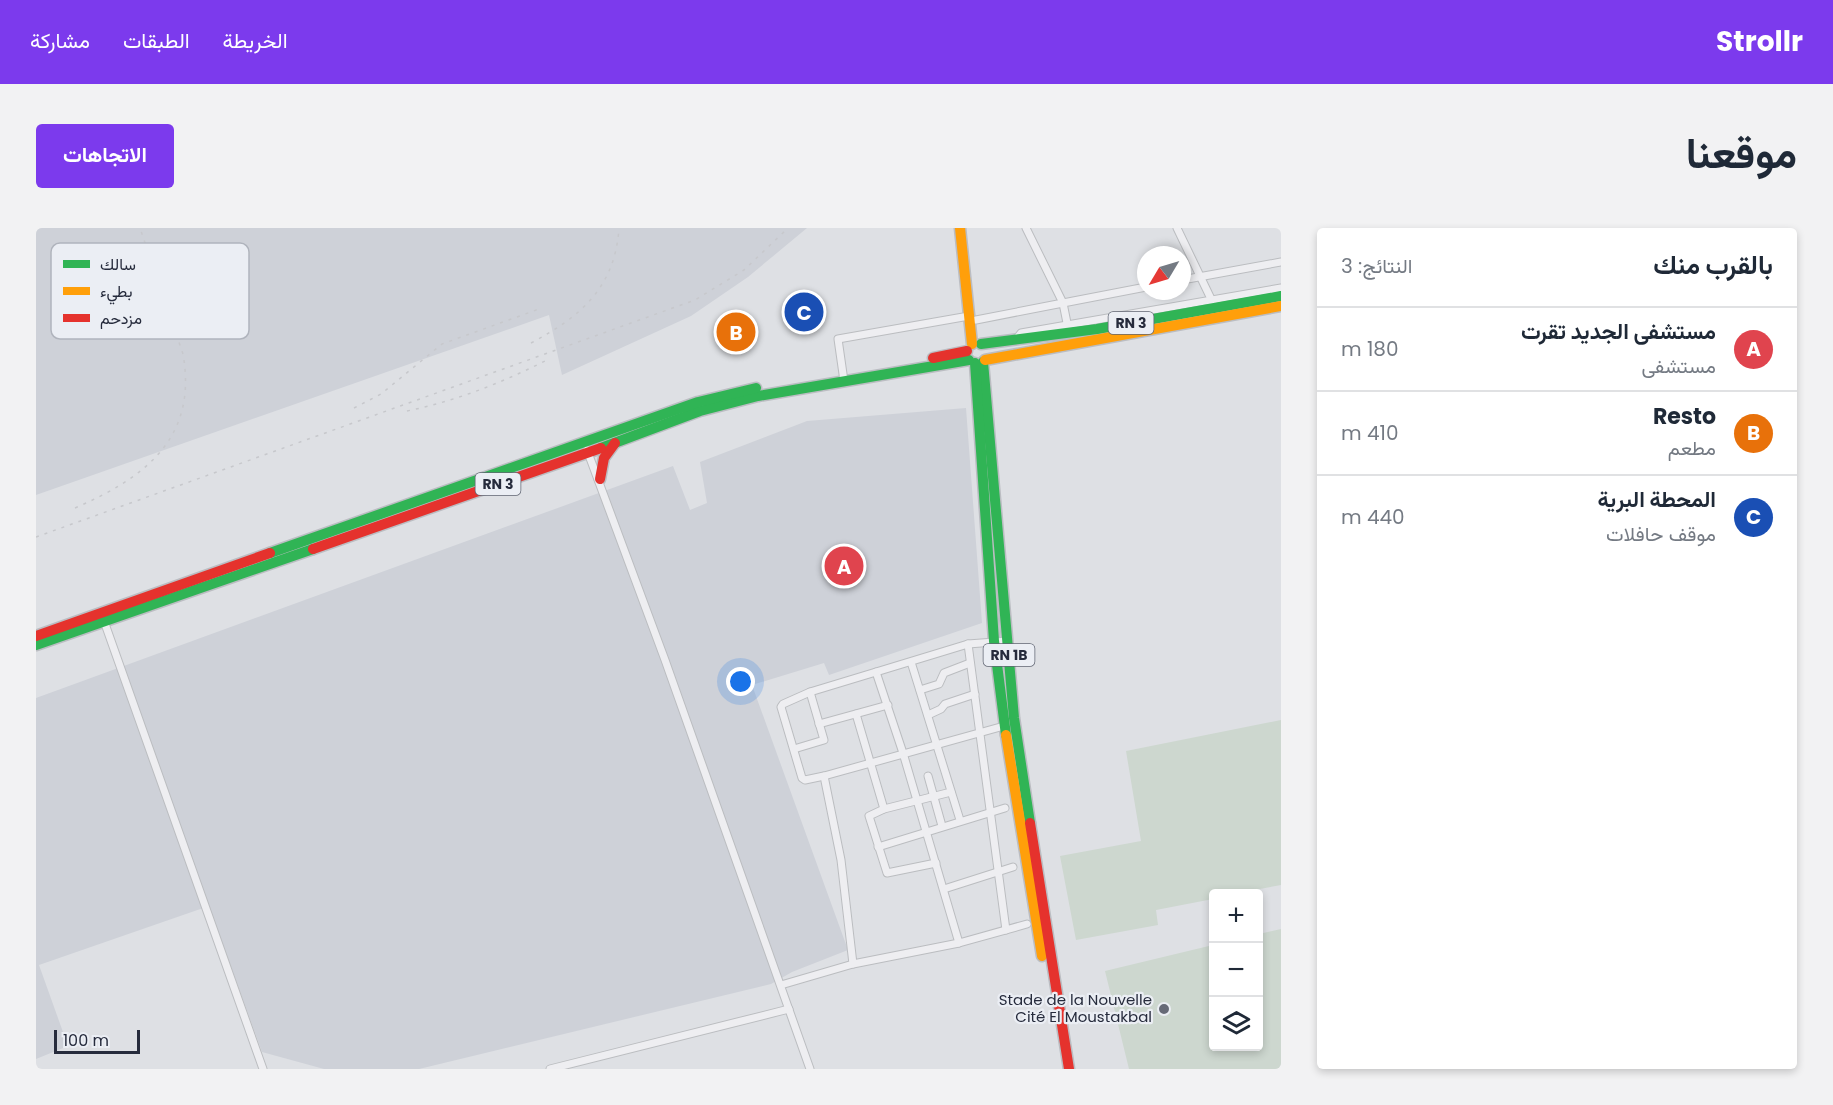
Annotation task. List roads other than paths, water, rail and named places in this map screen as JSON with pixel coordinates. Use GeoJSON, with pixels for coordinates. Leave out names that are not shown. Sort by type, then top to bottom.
{"type":"FeatureCollection","features":[{"type":"Feature","properties":{"kind":"main road"},"geometry":{"type":"LineString","coordinates":[[960,228],[968,269]]}},
{"type":"Feature","properties":{"kind":"main road"},"geometry":{"type":"LineString","coordinates":[[966,228],[976,354]]}},
{"type":"Feature","properties":{"kind":"main road","name":"RN 3"},"geometry":{"type":"LineString","coordinates":[[976,354],[1015,341],[1068,328],[1213,304],[1281,296]]}},
{"type":"Feature","properties":{"kind":"main road","name":"RN 3"},"geometry":{"type":"LineString","coordinates":[[36,645],[446,497],[584,442],[721,396],[1281,306]]}},
{"type":"Feature","properties":{"kind":"main road","name":"RN 1B"},"geometry":{"type":"LineString","coordinates":[[976,354],[994,641],[1004,726],[1067,1069]]}},
{"type":"Feature","properties":{"kind":"main road","name":"RN 1B"},"geometry":{"type":"LineString","coordinates":[[976,354],[1008,641],[1014,718],[1044,948]]}},
{"type":"Feature","properties":{"kind":"main road","name":"RN 3"},"geometry":{"type":"LineString","coordinates":[[36,636],[446,497],[588,453],[726,404],[844,377]]}},
{"type":"Feature","properties":{"kind":"main road"},"geometry":{"type":"LineString","coordinates":[[600,479],[604,458],[615,443]]}},
{"type":"Feature","properties":{"kind":"street"},"geometry":{"type":"LineString","coordinates":[[1026,228],[1063,303],[1068,328]]}},
{"type":"Feature","properties":{"kind":"street"},"geometry":{"type":"LineString","coordinates":[[1177,228],[1213,304],[1281,288]]}},
{"type":"Feature","properties":{"kind":"street"},"geometry":{"type":"LineString","coordinates":[[1191,278],[1281,262]]}},
{"type":"Feature","properties":{"kind":"street"},"geometry":{"type":"LineString","coordinates":[[844,377],[838,339],[1137,289]]}},
{"type":"Feature","properties":{"kind":"street"},"geometry":{"type":"LineString","coordinates":[[584,442],[600,479],[810,1069]]}},
{"type":"Feature","properties":{"kind":"street"},"geometry":{"type":"LineString","coordinates":[[104,621],[263,1069]]}},
{"type":"Feature","properties":{"kind":"street"},"geometry":{"type":"LineString","coordinates":[[1004,726],[824,776],[803,779],[781,707],[786,701],[810,692],[968,644],[1008,641]]}},
{"type":"Feature","properties":{"kind":"street"},"geometry":{"type":"LineString","coordinates":[[968,644],[1005,930]]}},
{"type":"Feature","properties":{"kind":"street"},"geometry":{"type":"LineString","coordinates":[[910,662],[960,820]]}},
{"type":"Feature","properties":{"kind":"street"},"geometry":{"type":"LineString","coordinates":[[920,690],[939,684],[944,673],[970,663]]}},
{"type":"Feature","properties":{"kind":"street"},"geometry":{"type":"LineString","coordinates":[[876,672],[903,753],[959,943]]}},
{"type":"Feature","properties":{"kind":"street"},"geometry":{"type":"LineString","coordinates":[[794,749],[824,740],[810,692]]}},
{"type":"Feature","properties":{"kind":"street"},"geometry":{"type":"LineString","coordinates":[[928,715],[941,710],[945,704],[975,694]]}},
{"type":"Feature","properties":{"kind":"street"},"geometry":{"type":"LineString","coordinates":[[819,724],[888,705]]}},
{"type":"Feature","properties":{"kind":"street"},"geometry":{"type":"LineString","coordinates":[[856,714],[884,809]]}},
{"type":"Feature","properties":{"kind":"street"},"geometry":{"type":"LineString","coordinates":[[824,776],[841,860],[853,964]]}},
{"type":"Feature","properties":{"kind":"street"},"geometry":{"type":"LineString","coordinates":[[928,776],[942,826]]}},
{"type":"Feature","properties":{"kind":"street"},"geometry":{"type":"LineString","coordinates":[[936,863],[888,874],[869,816],[884,809],[951,792]]}},
{"type":"Feature","properties":{"kind":"street"},"geometry":{"type":"LineString","coordinates":[[878,847],[1005,808]]}},
{"type":"Feature","properties":{"kind":"street"},"geometry":{"type":"LineString","coordinates":[[944,890],[1013,867]]}},
{"type":"Feature","properties":{"kind":"street"},"geometry":{"type":"LineString","coordinates":[[781,985],[853,964],[959,943],[1027,924]]}},
{"type":"Feature","properties":{"kind":"street"},"geometry":{"type":"LineString","coordinates":[[550,1069],[789,1010]]}},
{"type":"Feature","properties":{"kind":"railway"},"geometry":{"type":"LineString","coordinates":[[140,228],[145,243]]}},
{"type":"Feature","properties":{"kind":"railway"},"geometry":{"type":"LineString","coordinates":[[531,343],[565,322],[592,298],[610,268],[619,228]]}},
{"type":"Feature","properties":{"kind":"railway"},"geometry":{"type":"LineString","coordinates":[[36,537],[695,300],[744,270],[788,228]]}},
{"type":"Feature","properties":{"kind":"railway"},"geometry":{"type":"LineString","coordinates":[[354,408],[381,394],[442,344],[539,309]]}},
{"type":"Feature","properties":{"kind":"railway"},"geometry":{"type":"LineString","coordinates":[[75,508],[123,483],[143,469],[160,452],[174,432],[182,410],[185,384],[183,354],[178,339]]}},
{"type":"Feature","properties":{"kind":"railway"},"geometry":{"type":"LineString","coordinates":[[407,411],[478,390],[545,361]]}},
{"type":"Feature","properties":{"kind":"place","name":"المحطة البرية"},"geometry":{"type":"Point","coordinates":[804,312]}},
{"type":"Feature","properties":{"kind":"place","name":"Resto"},"geometry":{"type":"Point","coordinates":[736,332]}},
{"type":"Feature","properties":{"kind":"place","name":"مستشفى الجديد تقرت"},"geometry":{"type":"Point","coordinates":[844,566]}},
{"type":"Feature","properties":{"kind":"place","name":"Stade de la Nouvelle Cité El Moustakbal"},"geometry":{"type":"Point","coordinates":[1164,1009]}}]}
